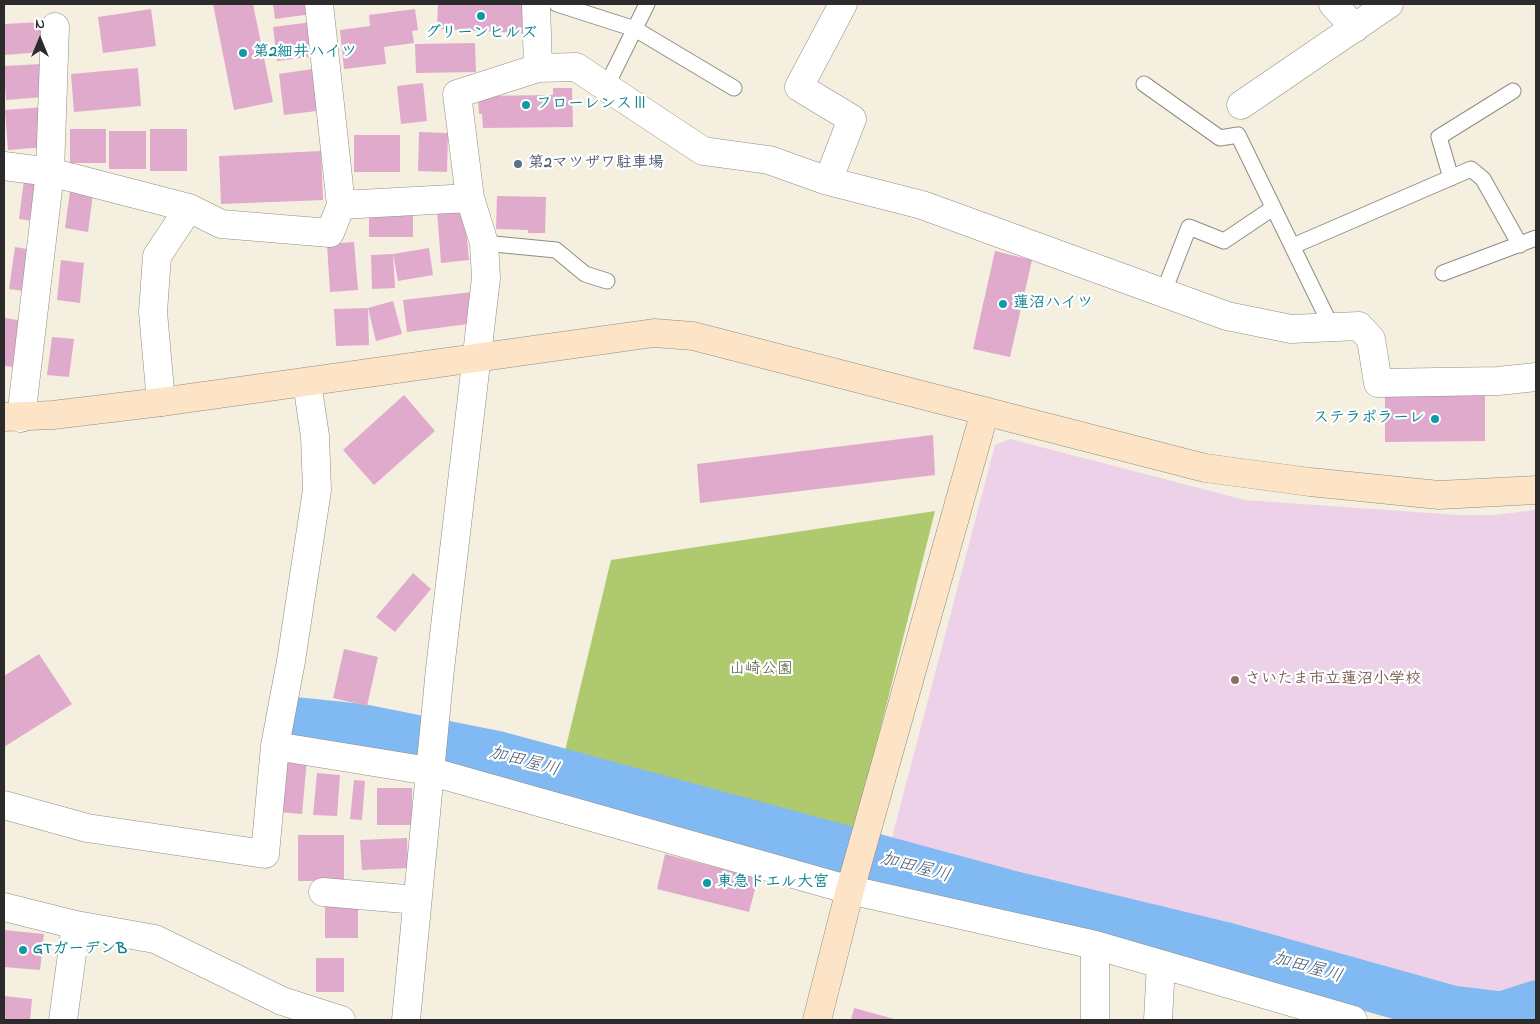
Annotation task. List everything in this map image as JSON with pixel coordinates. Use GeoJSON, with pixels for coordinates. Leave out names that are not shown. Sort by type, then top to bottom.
{"type":"FeatureCollection","features":[{"type":"Feature","properties":{"kind":"street"},"geometry":{"type":"LineString","coordinates":[[4,166],[50,172],[190,208],[221,224],[330,233],[341,206],[319,4]]}},
{"type":"Feature","properties":{"kind":"street"},"geometry":{"type":"LineString","coordinates":[[536,4],[538,68]]}},
{"type":"Feature","properties":{"kind":"street"},"geometry":{"type":"LineString","coordinates":[[828,181],[852,119],[800,87],[843,4]]}},
{"type":"Feature","properties":{"kind":"street"},"geometry":{"type":"LineString","coordinates":[[1332,4],[1355,28]]}},
{"type":"Feature","properties":{"kind":"street"},"geometry":{"type":"LineString","coordinates":[[1241,105],[1389,4]]}},
{"type":"Feature","properties":{"kind":"street"},"geometry":{"type":"LineString","coordinates":[[56,27],[50,172],[12,418],[161,402],[307,383],[654,333],[693,336],[1205,468],[1310,482],[1439,494],[1536,490]]}},
{"type":"Feature","properties":{"kind":"street"},"geometry":{"type":"LineString","coordinates":[[406,1020],[429,771],[486,278],[484,243],[470,198],[457,94],[538,68],[576,67],[703,151],[769,160],[828,181],[922,205],[1236,318],[1291,329],[1359,326],[1371,339],[1378,383],[1498,381],[1536,377]]}},
{"type":"Feature","properties":{"kind":"street"},"geometry":{"type":"LineString","coordinates":[[341,206],[470,198]]}},
{"type":"Feature","properties":{"kind":"street"},"geometry":{"type":"LineString","coordinates":[[161,402],[153,312],[157,256],[190,208]]}},
{"type":"Feature","properties":{"kind":"street"},"geometry":{"type":"LineString","coordinates":[[4,805],[87,828],[265,854],[275,746],[316,490],[315,436],[307,383]]}},
{"type":"Feature","properties":{"kind":"street"},"geometry":{"type":"LineString","coordinates":[[817,1020],[850,890],[985,411]]}},
{"type":"Feature","properties":{"kind":"street"},"geometry":{"type":"LineString","coordinates":[[275,746],[429,771],[850,890],[1095,945],[1337,1019]]}},
{"type":"Feature","properties":{"kind":"street"},"geometry":{"type":"LineString","coordinates":[[324,892],[417,900]]}},
{"type":"Feature","properties":{"kind":"street"},"geometry":{"type":"LineString","coordinates":[[4,907],[76,925],[155,939],[282,1001],[341,1020]]}},
{"type":"Feature","properties":{"kind":"street"},"geometry":{"type":"LineString","coordinates":[[63,1020],[76,925]]}},
{"type":"Feature","properties":{"kind":"street"},"geometry":{"type":"LineString","coordinates":[[1095,945],[1095,1020]]}},
{"type":"Feature","properties":{"kind":"street"},"geometry":{"type":"LineString","coordinates":[[1158,1020],[1161,964]]}},
{"type":"Feature","properties":{"kind":"lane"},"geometry":{"type":"LineString","coordinates":[[557,4],[635,29],[734,88]]}},
{"type":"Feature","properties":{"kind":"lane"},"geometry":{"type":"LineString","coordinates":[[606,87],[647,4]]}},
{"type":"Feature","properties":{"kind":"lane"},"geometry":{"type":"LineString","coordinates":[[1144,84],[1220,138],[1238,135],[1332,328]]}},
{"type":"Feature","properties":{"kind":"lane"},"geometry":{"type":"LineString","coordinates":[[1451,178],[1440,137],[1513,91]]}},
{"type":"Feature","properties":{"kind":"lane"},"geometry":{"type":"LineString","coordinates":[[1293,246],[1471,170],[1483,179],[1520,245]]}},
{"type":"Feature","properties":{"kind":"lane"},"geometry":{"type":"LineString","coordinates":[[1164,292],[1189,227],[1224,241],[1273,208]]}},
{"type":"Feature","properties":{"kind":"lane"},"geometry":{"type":"LineString","coordinates":[[1443,274],[1536,238]]}},
{"type":"Feature","properties":{"kind":"lane"},"geometry":{"type":"LineString","coordinates":[[484,243],[556,250],[585,274],[607,281]]}},
{"type":"Feature","properties":{"kind":"shaded area","name":"さいたま市立蓮沼小学校"},"geometry":{"type":"Polygon","coordinates":[[[1010,439],[1245,500],[1458,515],[1495,515],[1536,510],[1536,983],[1485,1006],[890,845],[995,445],[1010,439]]]}},
{"type":"Feature","properties":{"kind":"green space","name":"山崎公園"},"geometry":{"type":"Polygon","coordinates":[[[935,511],[855,830],[564,755],[611,560],[935,511]]]}},
{"type":"Feature","properties":{"kind":"building","name":"第2細井ハイツ"},"geometry":{"type":"Polygon","coordinates":[[[213,4],[253,4],[273,102],[234,110],[213,4]]]}},
{"type":"Feature","properties":{"kind":"building"},"geometry":{"type":"Polygon","coordinates":[[[273,4],[311,4],[312,14],[275,19],[273,4]]]}},
{"type":"Feature","properties":{"kind":"building","name":"グリーンヒルズ"},"geometry":{"type":"Polygon","coordinates":[[[438,4],[524,4],[523,33],[437,29],[438,4]]]}},
{"type":"Feature","properties":{"kind":"building"},"geometry":{"type":"Polygon","coordinates":[[[151,9],[156,46],[103,53],[98,17],[151,9]]]}},
{"type":"Feature","properties":{"kind":"building"},"geometry":{"type":"Polygon","coordinates":[[[415,9],[418,30],[412,31],[414,43],[384,47],[386,64],[344,69],[340,30],[370,26],[369,15],[415,9]]]}},
{"type":"Feature","properties":{"kind":"building"},"geometry":{"type":"Polygon","coordinates":[[[42,22],[43,52],[4,55],[4,24],[42,22]]]}},
{"type":"Feature","properties":{"kind":"building"},"geometry":{"type":"Polygon","coordinates":[[[312,22],[317,56],[277,61],[273,27],[312,22]]]}},
{"type":"Feature","properties":{"kind":"building"},"geometry":{"type":"Polygon","coordinates":[[[475,43],[476,72],[416,73],[415,44],[475,43]]]}},
{"type":"Feature","properties":{"kind":"building"},"geometry":{"type":"Polygon","coordinates":[[[42,64],[44,97],[6,100],[4,66],[42,64]]]}},
{"type":"Feature","properties":{"kind":"building"},"geometry":{"type":"Polygon","coordinates":[[[138,68],[141,106],[74,112],[71,74],[138,68]]]}},
{"type":"Feature","properties":{"kind":"building"},"geometry":{"type":"Polygon","coordinates":[[[319,68],[325,110],[284,115],[279,74],[319,68]]]}},
{"type":"Feature","properties":{"kind":"building"},"geometry":{"type":"Polygon","coordinates":[[[423,83],[427,121],[401,124],[397,86],[423,83]]]}},
{"type":"Feature","properties":{"kind":"building","name":"フローレンスⅢ"},"geometry":{"type":"Polygon","coordinates":[[[553,88],[572,88],[573,127],[483,128],[482,114],[479,114],[478,96],[553,95],[553,88]]]}},
{"type":"Feature","properties":{"kind":"building"},"geometry":{"type":"Polygon","coordinates":[[[43,107],[46,147],[8,150],[5,110],[43,107]]]}},
{"type":"Feature","properties":{"kind":"building"},"geometry":{"type":"Polygon","coordinates":[[[70,129],[106,129],[106,163],[70,163],[70,129]]]}},
{"type":"Feature","properties":{"kind":"building"},"geometry":{"type":"Polygon","coordinates":[[[150,129],[187,129],[187,171],[150,171],[150,129]]]}},
{"type":"Feature","properties":{"kind":"building"},"geometry":{"type":"Polygon","coordinates":[[[109,131],[146,131],[146,169],[109,169],[109,131]]]}},
{"type":"Feature","properties":{"kind":"building"},"geometry":{"type":"Polygon","coordinates":[[[419,132],[448,133],[447,172],[418,171],[419,132]]]}},
{"type":"Feature","properties":{"kind":"building"},"geometry":{"type":"Polygon","coordinates":[[[354,135],[400,135],[400,172],[354,172],[354,135]]]}},
{"type":"Feature","properties":{"kind":"building"},"geometry":{"type":"Polygon","coordinates":[[[321,151],[323,200],[221,204],[219,156],[321,151]]]}},
{"type":"Feature","properties":{"kind":"building"},"geometry":{"type":"Polygon","coordinates":[[[24,180],[44,183],[39,222],[19,219],[24,180]]]}},
{"type":"Feature","properties":{"kind":"building"},"geometry":{"type":"Polygon","coordinates":[[[70,191],[93,194],[88,232],[65,228],[70,191]]]}},
{"type":"Feature","properties":{"kind":"building"},"geometry":{"type":"Polygon","coordinates":[[[497,196],[546,197],[545,233],[528,233],[528,230],[496,229],[497,196]]]}},
{"type":"Feature","properties":{"kind":"building"},"geometry":{"type":"Polygon","coordinates":[[[464,208],[469,260],[441,263],[437,210],[464,208]]]}},
{"type":"Feature","properties":{"kind":"building"},"geometry":{"type":"Polygon","coordinates":[[[369,210],[413,210],[413,237],[369,237],[369,210]]]}},
{"type":"Feature","properties":{"kind":"building"},"geometry":{"type":"Polygon","coordinates":[[[354,242],[358,290],[330,292],[327,244],[354,242]]]}},
{"type":"Feature","properties":{"kind":"building"},"geometry":{"type":"Polygon","coordinates":[[[15,247],[38,251],[32,292],[9,289],[15,247]]]}},
{"type":"Feature","properties":{"kind":"building"},"geometry":{"type":"Polygon","coordinates":[[[429,248],[433,275],[398,281],[393,254],[429,248]]]}},
{"type":"Feature","properties":{"kind":"building","name":"蓮沼ハイツ"},"geometry":{"type":"Polygon","coordinates":[[[995,251],[1032,260],[1010,357],[973,349],[995,251]]]}},
{"type":"Feature","properties":{"kind":"building"},"geometry":{"type":"Polygon","coordinates":[[[393,254],[395,288],[372,289],[371,255],[393,254]]]}},
{"type":"Feature","properties":{"kind":"building"},"geometry":{"type":"Polygon","coordinates":[[[61,260],[84,263],[80,303],[57,300],[61,260]]]}},
{"type":"Feature","properties":{"kind":"building"},"geometry":{"type":"Polygon","coordinates":[[[472,292],[476,323],[407,332],[403,300],[472,292]]]}},
{"type":"Feature","properties":{"kind":"building"},"geometry":{"type":"Polygon","coordinates":[[[393,301],[402,334],[376,341],[368,308],[393,301]]]}},
{"type":"Feature","properties":{"kind":"building"},"geometry":{"type":"Polygon","coordinates":[[[368,308],[369,345],[336,346],[334,309],[368,308]]]}},
{"type":"Feature","properties":{"kind":"building"},"geometry":{"type":"Polygon","coordinates":[[[5,318],[30,322],[24,368],[4,366],[5,318]]]}},
{"type":"Feature","properties":{"kind":"building"},"geometry":{"type":"Polygon","coordinates":[[[52,337],[74,339],[69,377],[47,375],[52,337]]]}},
{"type":"Feature","properties":{"kind":"building"},"geometry":{"type":"Polygon","coordinates":[[[404,395],[435,431],[374,485],[343,450],[404,395]]]}},
{"type":"Feature","properties":{"kind":"building","name":"ステラポラーレ"},"geometry":{"type":"Polygon","coordinates":[[[1485,395],[1485,441],[1385,442],[1385,396],[1485,395]]]}},
{"type":"Feature","properties":{"kind":"building"},"geometry":{"type":"Polygon","coordinates":[[[933,435],[935,475],[700,503],[697,464],[933,435]]]}},
{"type":"Feature","properties":{"kind":"building"},"geometry":{"type":"Polygon","coordinates":[[[413,573],[431,589],[395,632],[376,617],[413,573]]]}},
{"type":"Feature","properties":{"kind":"building"},"geometry":{"type":"Polygon","coordinates":[[[344,649],[378,657],[367,706],[333,698],[344,649]]]}},
{"type":"Feature","properties":{"kind":"building"},"geometry":{"type":"Polygon","coordinates":[[[39,654],[72,704],[4,747],[4,676],[39,654]]]}},
{"type":"Feature","properties":{"kind":"building"},"geometry":{"type":"Polygon","coordinates":[[[283,757],[307,759],[302,814],[278,812],[283,757]]]}},
{"type":"Feature","properties":{"kind":"building"},"geometry":{"type":"Polygon","coordinates":[[[317,773],[340,775],[337,816],[313,815],[317,773]]]}},
{"type":"Feature","properties":{"kind":"building"},"geometry":{"type":"Polygon","coordinates":[[[354,780],[365,781],[362,820],[350,819],[354,780]]]}},
{"type":"Feature","properties":{"kind":"building"},"geometry":{"type":"Polygon","coordinates":[[[377,788],[412,788],[412,825],[377,825],[377,788]]]}},
{"type":"Feature","properties":{"kind":"building"},"geometry":{"type":"Polygon","coordinates":[[[298,835],[344,835],[344,881],[298,881],[298,835]]]}},
{"type":"Feature","properties":{"kind":"building"},"geometry":{"type":"Polygon","coordinates":[[[407,838],[408,868],[362,870],[360,840],[407,838]]]}},
{"type":"Feature","properties":{"kind":"building","name":"東急ドエル大宮"},"geometry":{"type":"Polygon","coordinates":[[[665,854],[758,878],[749,912],[657,889],[665,854]]]}},
{"type":"Feature","properties":{"kind":"building"},"geometry":{"type":"Polygon","coordinates":[[[325,906],[358,906],[358,938],[325,938],[325,906]]]}},
{"type":"Feature","properties":{"kind":"building","name":"GTガーデンB"},"geometry":{"type":"Polygon","coordinates":[[[4,930],[44,934],[40,970],[4,967],[4,930]]]}},
{"type":"Feature","properties":{"kind":"building"},"geometry":{"type":"Polygon","coordinates":[[[316,958],[344,958],[344,992],[316,992],[316,958]]]}},
{"type":"Feature","properties":{"kind":"building"},"geometry":{"type":"Polygon","coordinates":[[[4,996],[32,999],[30,1020],[4,1020],[4,996]]]}},
{"type":"Feature","properties":{"kind":"building"},"geometry":{"type":"Polygon","coordinates":[[[854,1008],[898,1020],[851,1020],[854,1008]]]}},
{"type":"Feature","properties":{"kind":"waterway","name":"加田屋川"},"geometry":{"type":"LineString","coordinates":[[291,721],[359,728],[495,755],[1007,894],[1227,947],[1452,1010],[1502,1016],[1536,1005]]}},
{"type":"Feature","properties":{"kind":"place","name":"グリーンヒルズ"},"geometry":{"type":"Point","coordinates":[481,16]}},
{"type":"Feature","properties":{"kind":"place","name":"第2細井ハイツ"},"geometry":{"type":"Point","coordinates":[243,53]}},
{"type":"Feature","properties":{"kind":"place","name":"フローレンスⅢ"},"geometry":{"type":"Point","coordinates":[526,105]}},
{"type":"Feature","properties":{"kind":"place","name":"第2マツザワ駐車場"},"geometry":{"type":"Point","coordinates":[518,164]}},
{"type":"Feature","properties":{"kind":"place","name":"蓮沼ハイツ"},"geometry":{"type":"Point","coordinates":[1003,304]}},
{"type":"Feature","properties":{"kind":"place","name":"ステラポラーレ"},"geometry":{"type":"Point","coordinates":[1435,419]}},
{"type":"Feature","properties":{"kind":"place","name":"さいたま市立蓮沼小学校"},"geometry":{"type":"Point","coordinates":[1235,680]}},
{"type":"Feature","properties":{"kind":"place","name":"東急ドエル大宮"},"geometry":{"type":"Point","coordinates":[707,883]}},
{"type":"Feature","properties":{"kind":"place","name":"GTガーデンB"},"geometry":{"type":"Point","coordinates":[23,950]}}]}
